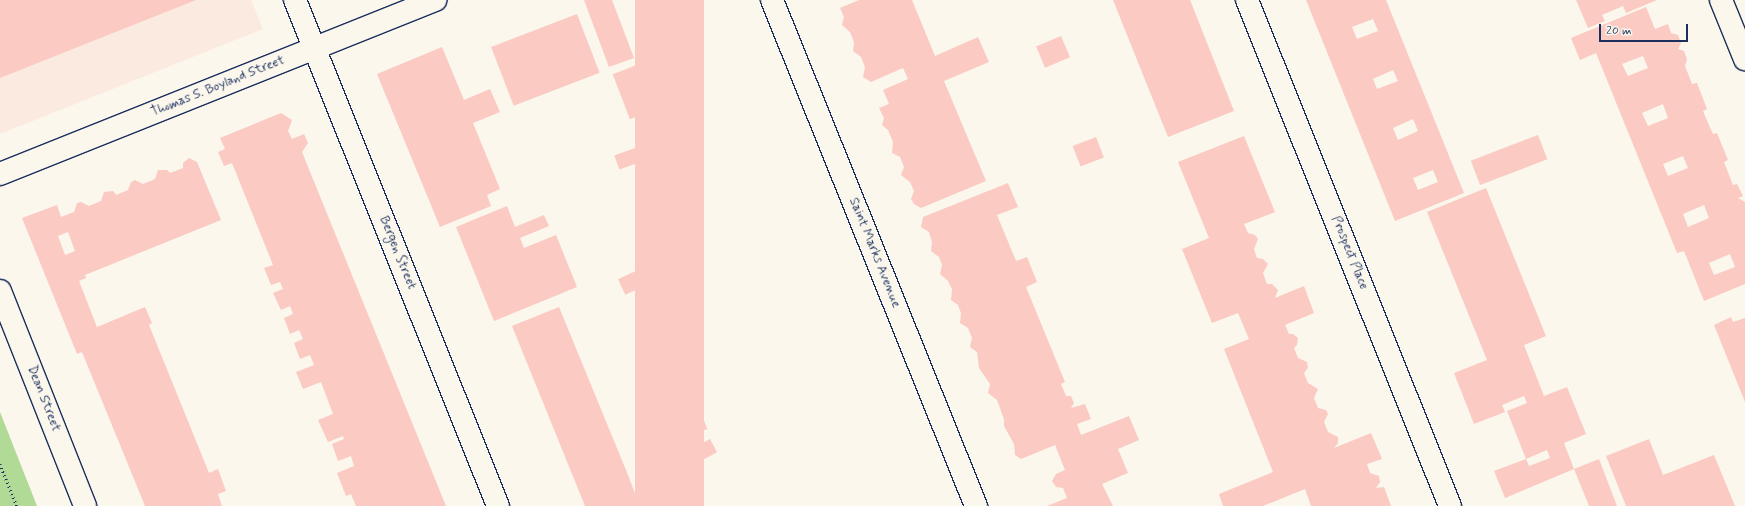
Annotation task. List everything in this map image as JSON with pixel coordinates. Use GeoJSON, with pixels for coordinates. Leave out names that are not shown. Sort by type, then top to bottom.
{"type":"FeatureCollection","features":[{"type":"Feature","properties":{"kind":"street","name":"Bergen Street"},"geometry":{"type":"LineString","coordinates":[[295,0],[498,506]]}},
{"type":"Feature","properties":{"kind":"street","name":"Thomas S. Boyland Street"},"geometry":{"type":"LineString","coordinates":[[0,174],[436,0]]}},
{"type":"Feature","properties":{"kind":"street","name":"Saint Marks Avenue"},"geometry":{"type":"LineString","coordinates":[[772,0],[976,506]]}},
{"type":"Feature","properties":{"kind":"street","name":"Prospect Place"},"geometry":{"type":"LineString","coordinates":[[1247,0],[1450,506]]}},
{"type":"Feature","properties":{"kind":"street"},"geometry":{"type":"LineString","coordinates":[[1721,0],[1745,59]]}},
{"type":"Feature","properties":{"kind":"street","name":"Dean Street"},"geometry":{"type":"LineString","coordinates":[[0,291],[86,506]]}},
{"type":"Feature","properties":{"kind":"path"},"geometry":{"type":"LineString","coordinates":[[0,464],[17,506]]}},
{"type":"Feature","properties":{"kind":"shaded area"},"geometry":{"type":"Polygon","coordinates":[[[0,0],[251,0],[263,29],[0,134],[0,0]]]}},
{"type":"Feature","properties":{"kind":"green space"},"geometry":{"type":"Polygon","coordinates":[[[0,412],[37,506],[0,506],[0,412]]]}},
{"type":"Feature","properties":{"kind":"building"},"geometry":{"type":"Polygon","coordinates":[[[0,0],[196,0],[0,78],[0,0]]]}},
{"type":"Feature","properties":{"kind":"building"},"geometry":{"type":"Polygon","coordinates":[[[584,0],[612,0],[634,58],[609,67],[584,0]]]}},
{"type":"Feature","properties":{"kind":"building"},"geometry":{"type":"Polygon","coordinates":[[[635,0],[704,0],[704,506],[635,506],[635,0]]]}},
{"type":"Feature","properties":{"kind":"building"},"geometry":{"type":"Polygon","coordinates":[[[859,0],[912,0],[935,56],[978,37],[989,62],[944,81],[986,181],[921,208],[914,204],[911,199],[914,191],[910,182],[901,175],[904,167],[900,157],[892,153],[893,142],[888,130],[882,125],[884,118],[879,108],[889,104],[883,90],[908,79],[903,68],[871,82],[863,77],[865,67],[861,57],[853,51],[854,42],[850,32],[842,25],[844,17],[840,8],[859,0]]]}},
{"type":"Feature","properties":{"kind":"building"},"geometry":{"type":"Polygon","coordinates":[[[1113,0],[1190,0],[1234,111],[1168,137],[1113,0]]]}},
{"type":"Feature","properties":{"kind":"building"},"geometry":{"type":"Polygon","coordinates":[[[1306,0],[1386,0],[1464,193],[1395,221],[1306,0]],[[1373,19],[1352,27],[1357,39],[1378,31],[1373,19]],[[1393,70],[1373,79],[1377,89],[1398,81],[1393,70]],[[1413,119],[1393,128],[1398,140],[1418,131],[1413,119]],[[1433,170],[1413,178],[1418,190],[1438,182],[1433,170]]]}},
{"type":"Feature","properties":{"kind":"building"},"geometry":{"type":"Polygon","coordinates":[[[1576,0],[1657,0],[1626,13],[1623,6],[1602,15],[1605,21],[1588,28],[1576,0]]]}},
{"type":"Feature","properties":{"kind":"building"},"geometry":{"type":"Polygon","coordinates":[[[1646,7],[1655,29],[1668,24],[1671,33],[1678,35],[1681,43],[1678,49],[1684,51],[1687,59],[1685,66],[1692,84],[1697,83],[1707,109],[1703,111],[1713,134],[1717,133],[1728,160],[1724,162],[1733,185],[1737,184],[1743,196],[1738,198],[1745,202],[1745,284],[1704,301],[1684,251],[1677,253],[1596,53],[1580,60],[1571,38],[1646,7]],[[1643,56],[1622,64],[1628,76],[1648,68],[1643,56]],[[1663,104],[1642,113],[1648,126],[1668,118],[1663,104]],[[1683,156],[1663,164],[1668,176],[1688,168],[1683,156]],[[1704,205],[1683,214],[1688,227],[1709,218],[1704,205]],[[1730,254],[1709,263],[1714,275],[1735,267],[1730,254]]]}},
{"type":"Feature","properties":{"kind":"building"},"geometry":{"type":"Polygon","coordinates":[[[577,14],[600,73],[514,106],[491,47],[577,14]]]}},
{"type":"Feature","properties":{"kind":"building"},"geometry":{"type":"Polygon","coordinates":[[[1061,36],[1070,57],[1045,68],[1036,47],[1061,36]]]}},
{"type":"Feature","properties":{"kind":"building"},"geometry":{"type":"Polygon","coordinates":[[[442,47],[464,100],[490,89],[500,112],[473,123],[500,189],[487,195],[491,206],[440,227],[377,74],[442,47]]]}},
{"type":"Feature","properties":{"kind":"building"},"geometry":{"type":"Polygon","coordinates":[[[637,65],[654,110],[630,119],[613,74],[637,65]]]}},
{"type":"Feature","properties":{"kind":"building"},"geometry":{"type":"Polygon","coordinates":[[[281,113],[292,120],[288,131],[292,139],[304,134],[308,143],[302,152],[446,506],[356,506],[351,494],[346,496],[337,473],[354,466],[351,456],[338,461],[332,444],[344,439],[343,436],[328,442],[318,420],[333,414],[321,382],[303,389],[296,372],[314,365],[310,355],[300,359],[294,343],[303,339],[299,330],[290,334],[284,318],[293,314],[290,306],[281,310],[273,293],[283,289],[280,282],[271,285],[264,268],[273,265],[232,163],[224,166],[218,152],[225,149],[220,138],[281,113]]]}},
{"type":"Feature","properties":{"kind":"building"},"geometry":{"type":"Polygon","coordinates":[[[1538,135],[1547,159],[1480,185],[1471,161],[1538,135]]]}},
{"type":"Feature","properties":{"kind":"building"},"geometry":{"type":"Polygon","coordinates":[[[1244,136],[1275,212],[1244,224],[1248,233],[1255,235],[1258,239],[1254,249],[1257,258],[1263,259],[1268,264],[1263,273],[1267,284],[1272,284],[1278,290],[1275,298],[1304,286],[1314,313],[1285,325],[1289,334],[1293,334],[1298,338],[1297,345],[1294,348],[1298,358],[1307,362],[1308,368],[1304,373],[1308,383],[1318,389],[1314,398],[1318,408],[1326,410],[1328,414],[1324,422],[1328,432],[1338,437],[1338,443],[1334,448],[1371,433],[1382,459],[1367,464],[1370,473],[1379,476],[1380,482],[1376,488],[1384,487],[1391,506],[1311,506],[1305,489],[1263,506],[1223,506],[1219,494],[1273,472],[1224,349],[1249,339],[1238,313],[1212,323],[1182,249],[1209,238],[1178,162],[1244,136]]]}},
{"type":"Feature","properties":{"kind":"building"},"geometry":{"type":"Polygon","coordinates":[[[1096,137],[1104,158],[1081,166],[1073,146],[1096,137]]]}},
{"type":"Feature","properties":{"kind":"building"},"geometry":{"type":"Polygon","coordinates":[[[635,148],[640,162],[619,170],[614,156],[635,148]]]}},
{"type":"Feature","properties":{"kind":"building"},"geometry":{"type":"Polygon","coordinates":[[[189,158],[197,162],[221,220],[85,275],[86,278],[79,281],[97,327],[145,307],[152,323],[149,325],[209,473],[218,469],[226,491],[218,494],[222,506],[145,506],[82,352],[77,354],[22,218],[57,205],[61,217],[74,212],[77,203],[81,202],[89,206],[101,201],[104,192],[113,191],[116,195],[128,190],[131,182],[135,180],[143,184],[155,179],[158,170],[167,170],[170,173],[183,168],[183,163],[189,158]],[[68,232],[58,236],[65,255],[75,251],[68,232]]]}},
{"type":"Feature","properties":{"kind":"building"},"geometry":{"type":"Polygon","coordinates":[[[1008,183],[1018,207],[997,215],[1016,261],[1027,257],[1037,282],[1026,287],[1065,382],[1061,384],[1066,396],[1071,396],[1074,403],[1071,408],[1085,404],[1091,419],[1077,424],[1081,435],[1129,416],[1139,440],[1118,449],[1128,473],[1102,484],[1113,506],[1047,506],[1067,498],[1063,488],[1056,487],[1052,481],[1056,474],[1065,470],[1055,445],[1021,459],[1015,455],[1014,444],[1004,426],[1004,419],[997,400],[988,393],[990,384],[979,368],[977,352],[970,347],[972,338],[968,328],[960,323],[961,313],[958,305],[951,300],[952,289],[948,281],[940,274],[942,265],[939,257],[931,251],[932,242],[929,232],[921,227],[923,217],[1008,183]]]}},
{"type":"Feature","properties":{"kind":"building"},"geometry":{"type":"Polygon","coordinates":[[[1486,188],[1546,336],[1524,345],[1544,396],[1567,387],[1586,434],[1564,443],[1574,469],[1505,498],[1494,471],[1526,459],[1507,411],[1527,403],[1524,396],[1502,405],[1505,412],[1474,424],[1454,373],[1487,360],[1427,212],[1486,188]],[[1547,450],[1526,459],[1529,466],[1550,458],[1547,450]]]}},
{"type":"Feature","properties":{"kind":"building"},"geometry":{"type":"Polygon","coordinates":[[[507,206],[515,227],[544,215],[549,226],[520,238],[524,248],[556,235],[577,287],[494,321],[456,227],[507,206]]]}},
{"type":"Feature","properties":{"kind":"building"},"geometry":{"type":"Polygon","coordinates":[[[638,270],[645,285],[625,295],[618,279],[638,270]]]}},
{"type":"Feature","properties":{"kind":"building"},"geometry":{"type":"Polygon","coordinates":[[[559,307],[639,504],[634,506],[585,506],[512,326],[559,307]]]}},
{"type":"Feature","properties":{"kind":"building"},"geometry":{"type":"Polygon","coordinates":[[[1731,317],[1733,322],[1745,318],[1745,402],[1714,325],[1731,317]]]}},
{"type":"Feature","properties":{"kind":"building"},"geometry":{"type":"Polygon","coordinates":[[[702,415],[707,429],[690,435],[685,421],[702,415]]]}},
{"type":"Feature","properties":{"kind":"building"},"geometry":{"type":"Polygon","coordinates":[[[710,439],[717,452],[703,460],[696,447],[710,439]]]}},
{"type":"Feature","properties":{"kind":"building"},"geometry":{"type":"Polygon","coordinates":[[[1649,439],[1663,475],[1714,455],[1735,506],[1626,506],[1606,456],[1649,439]]]}},
{"type":"Feature","properties":{"kind":"building"},"geometry":{"type":"Polygon","coordinates":[[[1599,459],[1617,506],[1589,506],[1574,469],[1599,459]]]}}]}
